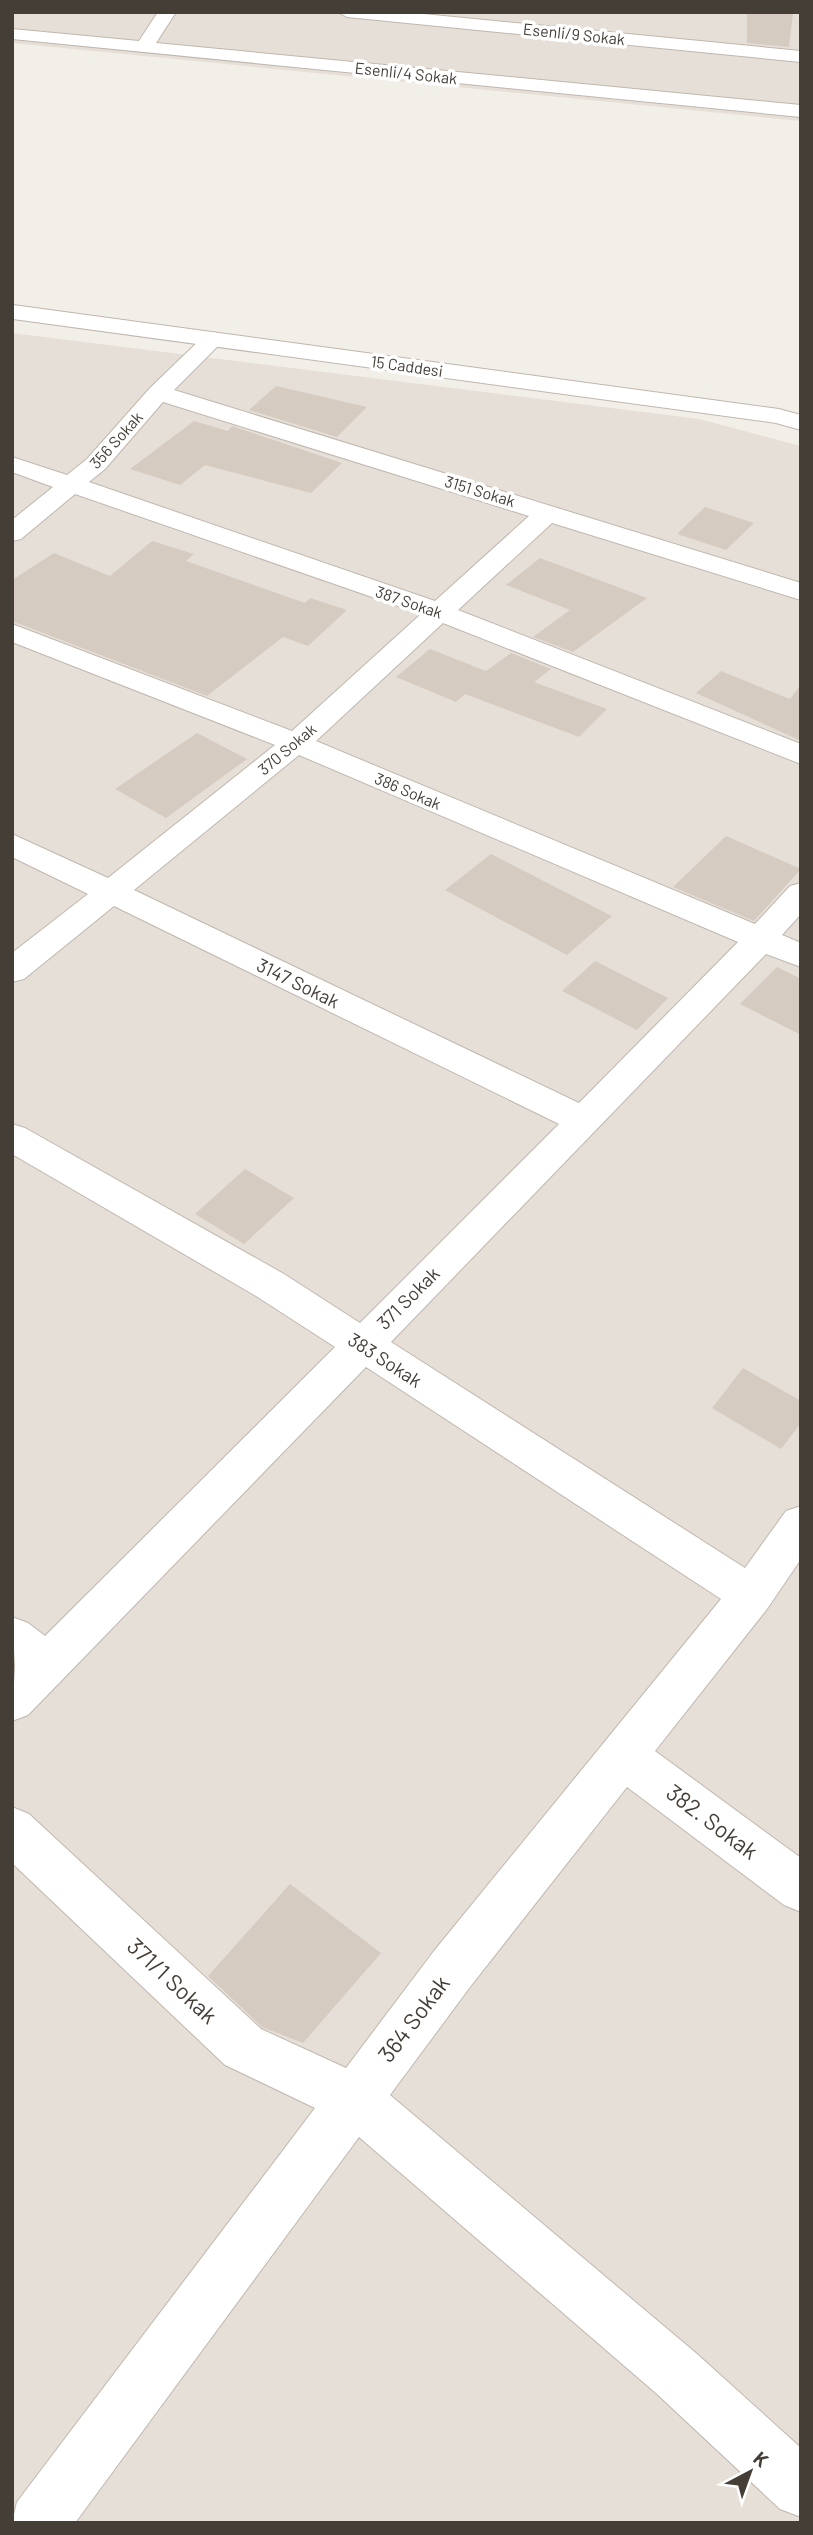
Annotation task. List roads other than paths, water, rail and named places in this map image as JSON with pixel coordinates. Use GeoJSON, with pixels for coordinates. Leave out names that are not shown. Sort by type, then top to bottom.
{"type":"FeatureCollection","features":[{"type":"Feature","properties":{"kind":"street"},"geometry":{"type":"LineString","coordinates":[[144,48],[167,12]]}},
{"type":"Feature","properties":{"kind":"street","name":"Esenli/9 Sokak"},"geometry":{"type":"LineString","coordinates":[[347,12],[801,57]]}},
{"type":"Feature","properties":{"kind":"street"},"geometry":{"type":"LineString","coordinates":[[692,23],[692,46]]}},
{"type":"Feature","properties":{"kind":"street","name":"Esenli/4 Sokak"},"geometry":{"type":"LineString","coordinates":[[12,34],[144,48],[510,77],[801,111]]}},
{"type":"Feature","properties":{"kind":"street","name":"15 Caddesi"},"geometry":{"type":"LineString","coordinates":[[13,312],[779,416],[801,423]]}},
{"type":"Feature","properties":{"kind":"street","name":"356 Sokak"},"geometry":{"type":"LineString","coordinates":[[12,533],[96,464],[158,393],[214,340]]}},
{"type":"Feature","properties":{"kind":"street","name":"3151 Sokak"},"geometry":{"type":"LineString","coordinates":[[158,393],[801,592]]}},
{"type":"Feature","properties":{"kind":"street","name":"387 Sokak"},"geometry":{"type":"LineString","coordinates":[[12,464],[440,612],[801,755]]}},
{"type":"Feature","properties":{"kind":"street","name":"370 Sokak"},"geometry":{"type":"LineString","coordinates":[[12,971],[296,743],[549,512]]}},
{"type":"Feature","properties":{"kind":"street","name":"386 Sokak"},"geometry":{"type":"LineString","coordinates":[[12,632],[296,743],[801,956]]}},
{"type":"Feature","properties":{"kind":"street","name":"3147 Sokak"},"geometry":{"type":"LineString","coordinates":[[12,844],[584,1121]]}},
{"type":"Feature","properties":{"kind":"street","name":"371 Sokak"},"geometry":{"type":"LineString","coordinates":[[12,1700],[584,1121],[760,940],[801,893]]}},
{"type":"Feature","properties":{"kind":"street","name":"383 Sokak"},"geometry":{"type":"LineString","coordinates":[[12,1137],[270,1284],[751,1595]]}},
{"type":"Feature","properties":{"kind":"street","name":"364 Sokak"},"geometry":{"type":"LineString","coordinates":[[38,2523],[452,1969],[751,1595],[801,1524]]}},
{"type":"Feature","properties":{"kind":"street"},"geometry":{"type":"LineString","coordinates":[[12,1637],[47,1665]]}},
{"type":"Feature","properties":{"kind":"street","name":"382. Sokak"},"geometry":{"type":"LineString","coordinates":[[622,1755],[801,1888]]}},
{"type":"Feature","properties":{"kind":"street","name":"371/1 Sokak"},"geometry":{"type":"LineString","coordinates":[[12,1830],[243,2047],[354,2099],[677,2374],[801,2488]]}}]}
